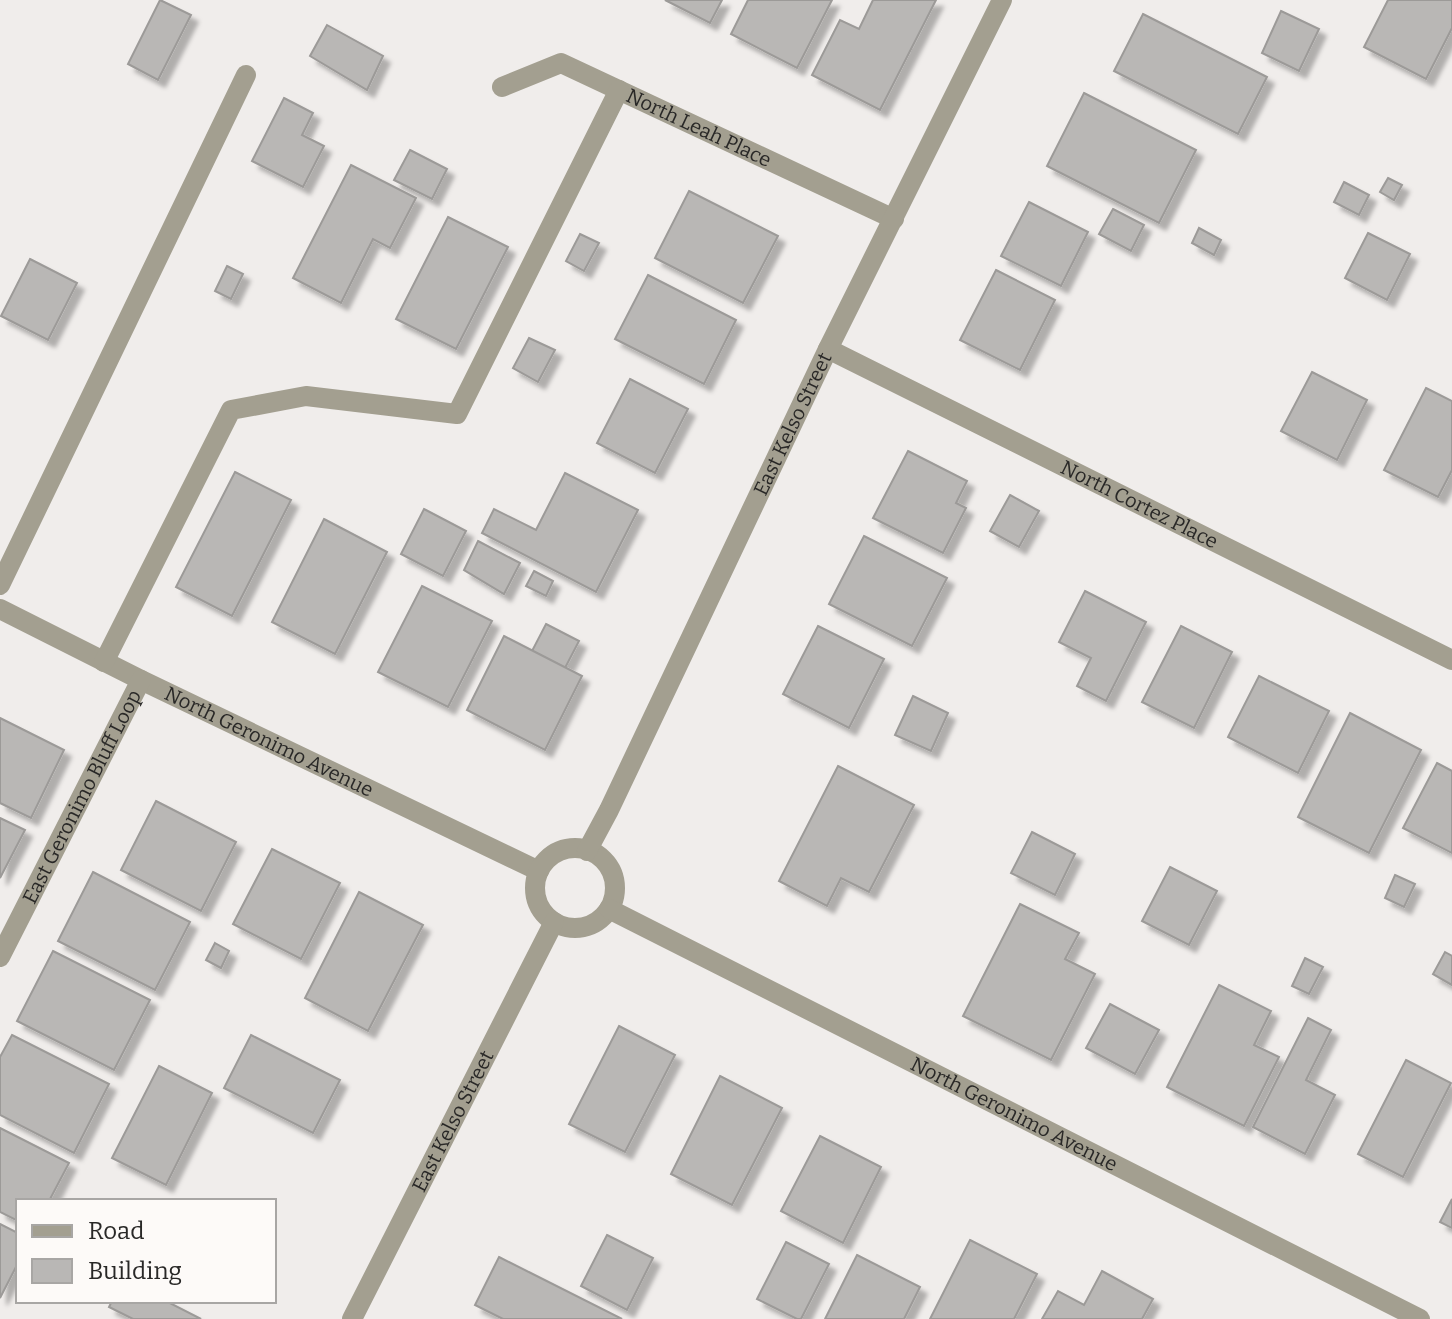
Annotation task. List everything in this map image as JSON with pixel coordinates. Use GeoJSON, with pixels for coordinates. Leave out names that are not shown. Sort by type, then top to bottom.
{"type":"FeatureCollection","features":[{"type":"Feature","properties":{"kind":"street","name":"East Kelso Street"},"geometry":{"type":"LineString","coordinates":[[587,851],[828,349],[1002,0]]}},
{"type":"Feature","properties":{"kind":"street","name":"North Leah Place"},"geometry":{"type":"LineString","coordinates":[[502,87],[561,63],[894,219]]}},
{"type":"Feature","properties":{"kind":"street"},"geometry":{"type":"LineString","coordinates":[[0,585],[246,75]]}},
{"type":"Feature","properties":{"kind":"street"},"geometry":{"type":"LineString","coordinates":[[104,662],[231,410],[306,396],[457,414],[619,90]]}},
{"type":"Feature","properties":{"kind":"street","name":"North Cortez Place"},"geometry":{"type":"LineString","coordinates":[[828,349],[1452,660]]}},
{"type":"Feature","properties":{"kind":"street","name":"North Geronimo Avenue"},"geometry":{"type":"LineString","coordinates":[[0,609],[539,871]]}},
{"type":"Feature","properties":{"kind":"street","name":"East Geronimo Bluff Loop"},"geometry":{"type":"LineString","coordinates":[[0,957],[141,680]]}},
{"type":"Feature","properties":{"kind":"street"},"geometry":{"type":"LineString","coordinates":[[570,848],[587,851],[606,862],[613,874],[613,901],[597,921],[585,927],[572,928],[554,922],[541,908],[535,883],[546,861],[557,853],[570,848]]}},
{"type":"Feature","properties":{"kind":"street","name":"North Geronimo Avenue"},"geometry":{"type":"LineString","coordinates":[[609,909],[1420,1319]]}},
{"type":"Feature","properties":{"kind":"street","name":"East Kelso Street"},"geometry":{"type":"LineString","coordinates":[[352,1319],[554,922]]}},
{"type":"Feature","properties":{"kind":"building"},"geometry":{"type":"Polygon","coordinates":[[[160,0],[191,15],[158,80],[128,64],[160,0]]]}},
{"type":"Feature","properties":{"kind":"building"},"geometry":{"type":"Polygon","coordinates":[[[665,0],[722,0],[710,23],[665,0]]]}},
{"type":"Feature","properties":{"kind":"building"},"geometry":{"type":"Polygon","coordinates":[[[748,0],[832,0],[797,68],[731,34],[748,0]]]}},
{"type":"Feature","properties":{"kind":"building"},"geometry":{"type":"Polygon","coordinates":[[[873,0],[936,0],[880,110],[812,75],[840,20],[859,29],[873,0]]]}},
{"type":"Feature","properties":{"kind":"building"},"geometry":{"type":"Polygon","coordinates":[[[1388,0],[1452,0],[1452,28],[1426,79],[1364,47],[1388,0]]]}},
{"type":"Feature","properties":{"kind":"building"},"geometry":{"type":"Polygon","coordinates":[[[1281,11],[1319,29],[1299,71],[1262,53],[1281,11]]]}},
{"type":"Feature","properties":{"kind":"building"},"geometry":{"type":"Polygon","coordinates":[[[1143,14],[1267,77],[1238,134],[1114,71],[1143,14]]]}},
{"type":"Feature","properties":{"kind":"building"},"geometry":{"type":"Polygon","coordinates":[[[327,25],[383,56],[367,90],[310,56],[327,25]]]}},
{"type":"Feature","properties":{"kind":"building"},"geometry":{"type":"Polygon","coordinates":[[[1084,93],[1196,150],[1159,223],[1047,166],[1084,93]]]}},
{"type":"Feature","properties":{"kind":"building"},"geometry":{"type":"Polygon","coordinates":[[[284,98],[313,113],[302,135],[324,146],[303,187],[252,161],[284,98]]]}},
{"type":"Feature","properties":{"kind":"building"},"geometry":{"type":"Polygon","coordinates":[[[410,150],[447,169],[432,199],[394,180],[410,150]]]}},
{"type":"Feature","properties":{"kind":"building"},"geometry":{"type":"Polygon","coordinates":[[[351,165],[416,198],[390,248],[373,239],[341,303],[293,278],[351,165]]]}},
{"type":"Feature","properties":{"kind":"building"},"geometry":{"type":"Polygon","coordinates":[[[1388,178],[1402,185],[1394,200],[1380,192],[1388,178]]]}},
{"type":"Feature","properties":{"kind":"building"},"geometry":{"type":"Polygon","coordinates":[[[1344,182],[1369,195],[1359,215],[1334,202],[1344,182]]]}},
{"type":"Feature","properties":{"kind":"building"},"geometry":{"type":"Polygon","coordinates":[[[689,191],[778,236],[743,303],[655,258],[689,191]]]}},
{"type":"Feature","properties":{"kind":"building"},"geometry":{"type":"Polygon","coordinates":[[[1029,202],[1088,232],[1061,286],[1001,256],[1029,202]]]}},
{"type":"Feature","properties":{"kind":"building"},"geometry":{"type":"Polygon","coordinates":[[[1113,209],[1144,225],[1131,251],[1099,234],[1113,209]]]}},
{"type":"Feature","properties":{"kind":"building"},"geometry":{"type":"Polygon","coordinates":[[[448,217],[508,247],[456,349],[396,319],[448,217]]]}},
{"type":"Feature","properties":{"kind":"building"},"geometry":{"type":"Polygon","coordinates":[[[1199,228],[1221,240],[1214,255],[1192,243],[1199,228]]]}},
{"type":"Feature","properties":{"kind":"building"},"geometry":{"type":"Polygon","coordinates":[[[1368,233],[1410,254],[1387,300],[1345,278],[1368,233]]]}},
{"type":"Feature","properties":{"kind":"building"},"geometry":{"type":"Polygon","coordinates":[[[580,234],[599,243],[584,271],[566,261],[580,234]]]}},
{"type":"Feature","properties":{"kind":"building"},"geometry":{"type":"Polygon","coordinates":[[[30,259],[77,283],[48,340],[1,316],[30,259]]]}},
{"type":"Feature","properties":{"kind":"building"},"geometry":{"type":"Polygon","coordinates":[[[227,266],[243,274],[231,299],[215,291],[227,266]]]}},
{"type":"Feature","properties":{"kind":"building"},"geometry":{"type":"Polygon","coordinates":[[[996,270],[1055,300],[1020,370],[960,340],[996,270]]]}},
{"type":"Feature","properties":{"kind":"building"},"geometry":{"type":"Polygon","coordinates":[[[648,275],[736,320],[704,384],[615,339],[648,275]]]}},
{"type":"Feature","properties":{"kind":"building"},"geometry":{"type":"Polygon","coordinates":[[[529,338],[555,350],[538,382],[513,368],[529,338]]]}},
{"type":"Feature","properties":{"kind":"building"},"geometry":{"type":"Polygon","coordinates":[[[1312,372],[1367,400],[1337,460],[1281,431],[1312,372]]]}},
{"type":"Feature","properties":{"kind":"building"},"geometry":{"type":"Polygon","coordinates":[[[630,379],[688,409],[655,473],[597,443],[630,379]]]}},
{"type":"Feature","properties":{"kind":"building"},"geometry":{"type":"Polygon","coordinates":[[[1426,388],[1452,401],[1452,470],[1438,497],[1384,470],[1426,388]]]}},
{"type":"Feature","properties":{"kind":"building"},"geometry":{"type":"Polygon","coordinates":[[[908,451],[967,481],[956,503],[966,508],[943,553],[873,518],[908,451]]]}},
{"type":"Feature","properties":{"kind":"building"},"geometry":{"type":"Polygon","coordinates":[[[235,472],[291,500],[232,616],[176,587],[235,472]]]}},
{"type":"Feature","properties":{"kind":"building"},"geometry":{"type":"Polygon","coordinates":[[[565,473],[638,510],[596,592],[482,533],[494,509],[536,530],[565,473]]]}},
{"type":"Feature","properties":{"kind":"building"},"geometry":{"type":"Polygon","coordinates":[[[1010,495],[1039,511],[1019,547],[990,531],[1010,495]]]}},
{"type":"Feature","properties":{"kind":"building"},"geometry":{"type":"Polygon","coordinates":[[[424,509],[466,531],[443,576],[401,554],[424,509]]]}},
{"type":"Feature","properties":{"kind":"building"},"geometry":{"type":"Polygon","coordinates":[[[324,519],[387,552],[335,654],[272,622],[324,519]]]}},
{"type":"Feature","properties":{"kind":"building"},"geometry":{"type":"Polygon","coordinates":[[[864,536],[947,578],[912,646],[829,604],[864,536]]]}},
{"type":"Feature","properties":{"kind":"building"},"geometry":{"type":"Polygon","coordinates":[[[478,541],[520,563],[504,594],[464,570],[478,541]]]}},
{"type":"Feature","properties":{"kind":"building"},"geometry":{"type":"Polygon","coordinates":[[[534,571],[553,581],[546,596],[526,586],[534,571]]]}},
{"type":"Feature","properties":{"kind":"building"},"geometry":{"type":"Polygon","coordinates":[[[422,586],[492,621],[448,707],[378,672],[422,586]]]}},
{"type":"Feature","properties":{"kind":"building"},"geometry":{"type":"Polygon","coordinates":[[[1085,591],[1146,622],[1106,701],[1077,686],[1091,658],[1059,642],[1085,591]]]}},
{"type":"Feature","properties":{"kind":"building"},"geometry":{"type":"Polygon","coordinates":[[[546,624],[579,641],[565,668],[532,651],[546,624]]]}},
{"type":"Feature","properties":{"kind":"building"},"geometry":{"type":"Polygon","coordinates":[[[818,626],[884,659],[849,728],[783,694],[818,626]]]}},
{"type":"Feature","properties":{"kind":"building"},"geometry":{"type":"Polygon","coordinates":[[[1181,626],[1232,652],[1194,728],[1142,702],[1181,626]]]}},
{"type":"Feature","properties":{"kind":"building"},"geometry":{"type":"Polygon","coordinates":[[[504,636],[582,676],[545,750],[467,710],[504,636]]]}},
{"type":"Feature","properties":{"kind":"building"},"geometry":{"type":"Polygon","coordinates":[[[1259,676],[1329,711],[1298,773],[1228,737],[1259,676]]]}},
{"type":"Feature","properties":{"kind":"building"},"geometry":{"type":"Polygon","coordinates":[[[913,696],[948,713],[931,751],[895,735],[913,696]]]}},
{"type":"Feature","properties":{"kind":"building"},"geometry":{"type":"Polygon","coordinates":[[[1350,713],[1421,750],[1369,853],[1298,817],[1350,713]]]}},
{"type":"Feature","properties":{"kind":"building"},"geometry":{"type":"Polygon","coordinates":[[[0,718],[64,750],[31,818],[0,803],[0,718]]]}},
{"type":"Feature","properties":{"kind":"building"},"geometry":{"type":"Polygon","coordinates":[[[1437,763],[1452,771],[1452,853],[1403,828],[1437,763]]]}},
{"type":"Feature","properties":{"kind":"building"},"geometry":{"type":"Polygon","coordinates":[[[838,766],[914,805],[869,892],[841,878],[827,906],[779,881],[838,766]]]}},
{"type":"Feature","properties":{"kind":"building"},"geometry":{"type":"Polygon","coordinates":[[[156,801],[236,842],[201,911],[121,870],[156,801]]]}},
{"type":"Feature","properties":{"kind":"building"},"geometry":{"type":"Polygon","coordinates":[[[0,818],[25,830],[0,878],[0,818]]]}},
{"type":"Feature","properties":{"kind":"building"},"geometry":{"type":"Polygon","coordinates":[[[1032,832],[1075,854],[1055,895],[1011,873],[1032,832]]]}},
{"type":"Feature","properties":{"kind":"building"},"geometry":{"type":"Polygon","coordinates":[[[272,849],[340,883],[301,959],[233,924],[272,849]]]}},
{"type":"Feature","properties":{"kind":"building"},"geometry":{"type":"Polygon","coordinates":[[[1170,867],[1217,891],[1189,945],[1142,921],[1170,867]]]}},
{"type":"Feature","properties":{"kind":"building"},"geometry":{"type":"Polygon","coordinates":[[[93,872],[190,922],[155,990],[58,941],[93,872]]]}},
{"type":"Feature","properties":{"kind":"building"},"geometry":{"type":"Polygon","coordinates":[[[1395,875],[1415,884],[1404,907],[1385,898],[1395,875]]]}},
{"type":"Feature","properties":{"kind":"building"},"geometry":{"type":"Polygon","coordinates":[[[359,892],[423,925],[368,1031],[305,998],[359,892]]]}},
{"type":"Feature","properties":{"kind":"building"},"geometry":{"type":"Polygon","coordinates":[[[1020,904],[1079,933],[1065,959],[1095,974],[1051,1060],[963,1016],[1020,904]]]}},
{"type":"Feature","properties":{"kind":"building"},"geometry":{"type":"Polygon","coordinates":[[[215,943],[229,951],[221,968],[206,960],[215,943]]]}},
{"type":"Feature","properties":{"kind":"building"},"geometry":{"type":"Polygon","coordinates":[[[53,951],[150,1000],[114,1070],[17,1021],[53,951]]]}},
{"type":"Feature","properties":{"kind":"building"},"geometry":{"type":"Polygon","coordinates":[[[1445,952],[1452,956],[1452,985],[1433,974],[1445,952]]]}},
{"type":"Feature","properties":{"kind":"building"},"geometry":{"type":"Polygon","coordinates":[[[1305,958],[1323,967],[1309,994],[1292,986],[1305,958]]]}},
{"type":"Feature","properties":{"kind":"building"},"geometry":{"type":"Polygon","coordinates":[[[1219,985],[1271,1011],[1254,1045],[1279,1057],[1244,1126],[1167,1087],[1219,985]]]}},
{"type":"Feature","properties":{"kind":"building"},"geometry":{"type":"Polygon","coordinates":[[[1110,1004],[1159,1030],[1135,1074],[1086,1048],[1110,1004]]]}},
{"type":"Feature","properties":{"kind":"building"},"geometry":{"type":"Polygon","coordinates":[[[1308,1018],[1331,1030],[1306,1080],[1335,1095],[1305,1154],[1253,1127],[1308,1018]]]}},
{"type":"Feature","properties":{"kind":"building"},"geometry":{"type":"Polygon","coordinates":[[[619,1026],[675,1055],[625,1152],[569,1124],[619,1026]]]}},
{"type":"Feature","properties":{"kind":"building"},"geometry":{"type":"Polygon","coordinates":[[[12,1035],[109,1084],[74,1153],[0,1115],[0,1057],[12,1035]]]}},
{"type":"Feature","properties":{"kind":"building"},"geometry":{"type":"Polygon","coordinates":[[[251,1035],[340,1080],[313,1133],[224,1088],[251,1035]]]}},
{"type":"Feature","properties":{"kind":"building"},"geometry":{"type":"Polygon","coordinates":[[[1406,1060],[1451,1083],[1403,1177],[1358,1154],[1406,1060]]]}},
{"type":"Feature","properties":{"kind":"building"},"geometry":{"type":"Polygon","coordinates":[[[159,1066],[212,1093],[166,1185],[112,1158],[159,1066]]]}},
{"type":"Feature","properties":{"kind":"building"},"geometry":{"type":"Polygon","coordinates":[[[720,1076],[782,1108],[732,1205],[671,1174],[720,1076]]]}},
{"type":"Feature","properties":{"kind":"building"},"geometry":{"type":"Polygon","coordinates":[[[0,1128],[69,1163],[50,1199],[16,1199],[16,1220],[0,1212],[0,1128]]]}},
{"type":"Feature","properties":{"kind":"building"},"geometry":{"type":"Polygon","coordinates":[[[820,1136],[881,1167],[843,1243],[781,1211],[820,1136]]]}},
{"type":"Feature","properties":{"kind":"building"},"geometry":{"type":"Polygon","coordinates":[[[1452,1199],[1452,1228],[1440,1222],[1452,1199]]]}},
{"type":"Feature","properties":{"kind":"building"},"geometry":{"type":"Polygon","coordinates":[[[0,1224],[16,1232],[16,1267],[0,1298],[0,1224]]]}},
{"type":"Feature","properties":{"kind":"building"},"geometry":{"type":"Polygon","coordinates":[[[607,1235],[653,1258],[627,1310],[581,1286],[607,1235]]]}},
{"type":"Feature","properties":{"kind":"building"},"geometry":{"type":"Polygon","coordinates":[[[970,1240],[1037,1274],[1014,1319],[930,1319],[970,1240]]]}},
{"type":"Feature","properties":{"kind":"building"},"geometry":{"type":"Polygon","coordinates":[[[786,1242],[829,1264],[801,1319],[757,1299],[786,1242]]]}},
{"type":"Feature","properties":{"kind":"building"},"geometry":{"type":"Polygon","coordinates":[[[857,1255],[920,1287],[904,1319],[825,1319],[857,1255]]]}},
{"type":"Feature","properties":{"kind":"building"},"geometry":{"type":"Polygon","coordinates":[[[499,1257],[622,1319],[503,1319],[475,1305],[499,1257]]]}},
{"type":"Feature","properties":{"kind":"building"},"geometry":{"type":"Polygon","coordinates":[[[1102,1271],[1153,1299],[1142,1319],[1042,1319],[1058,1291],[1084,1305],[1102,1271]]]}},
{"type":"Feature","properties":{"kind":"building"},"geometry":{"type":"Polygon","coordinates":[[[111,1303],[170,1303],[201,1319],[133,1319],[109,1307],[111,1303]]]}}]}
